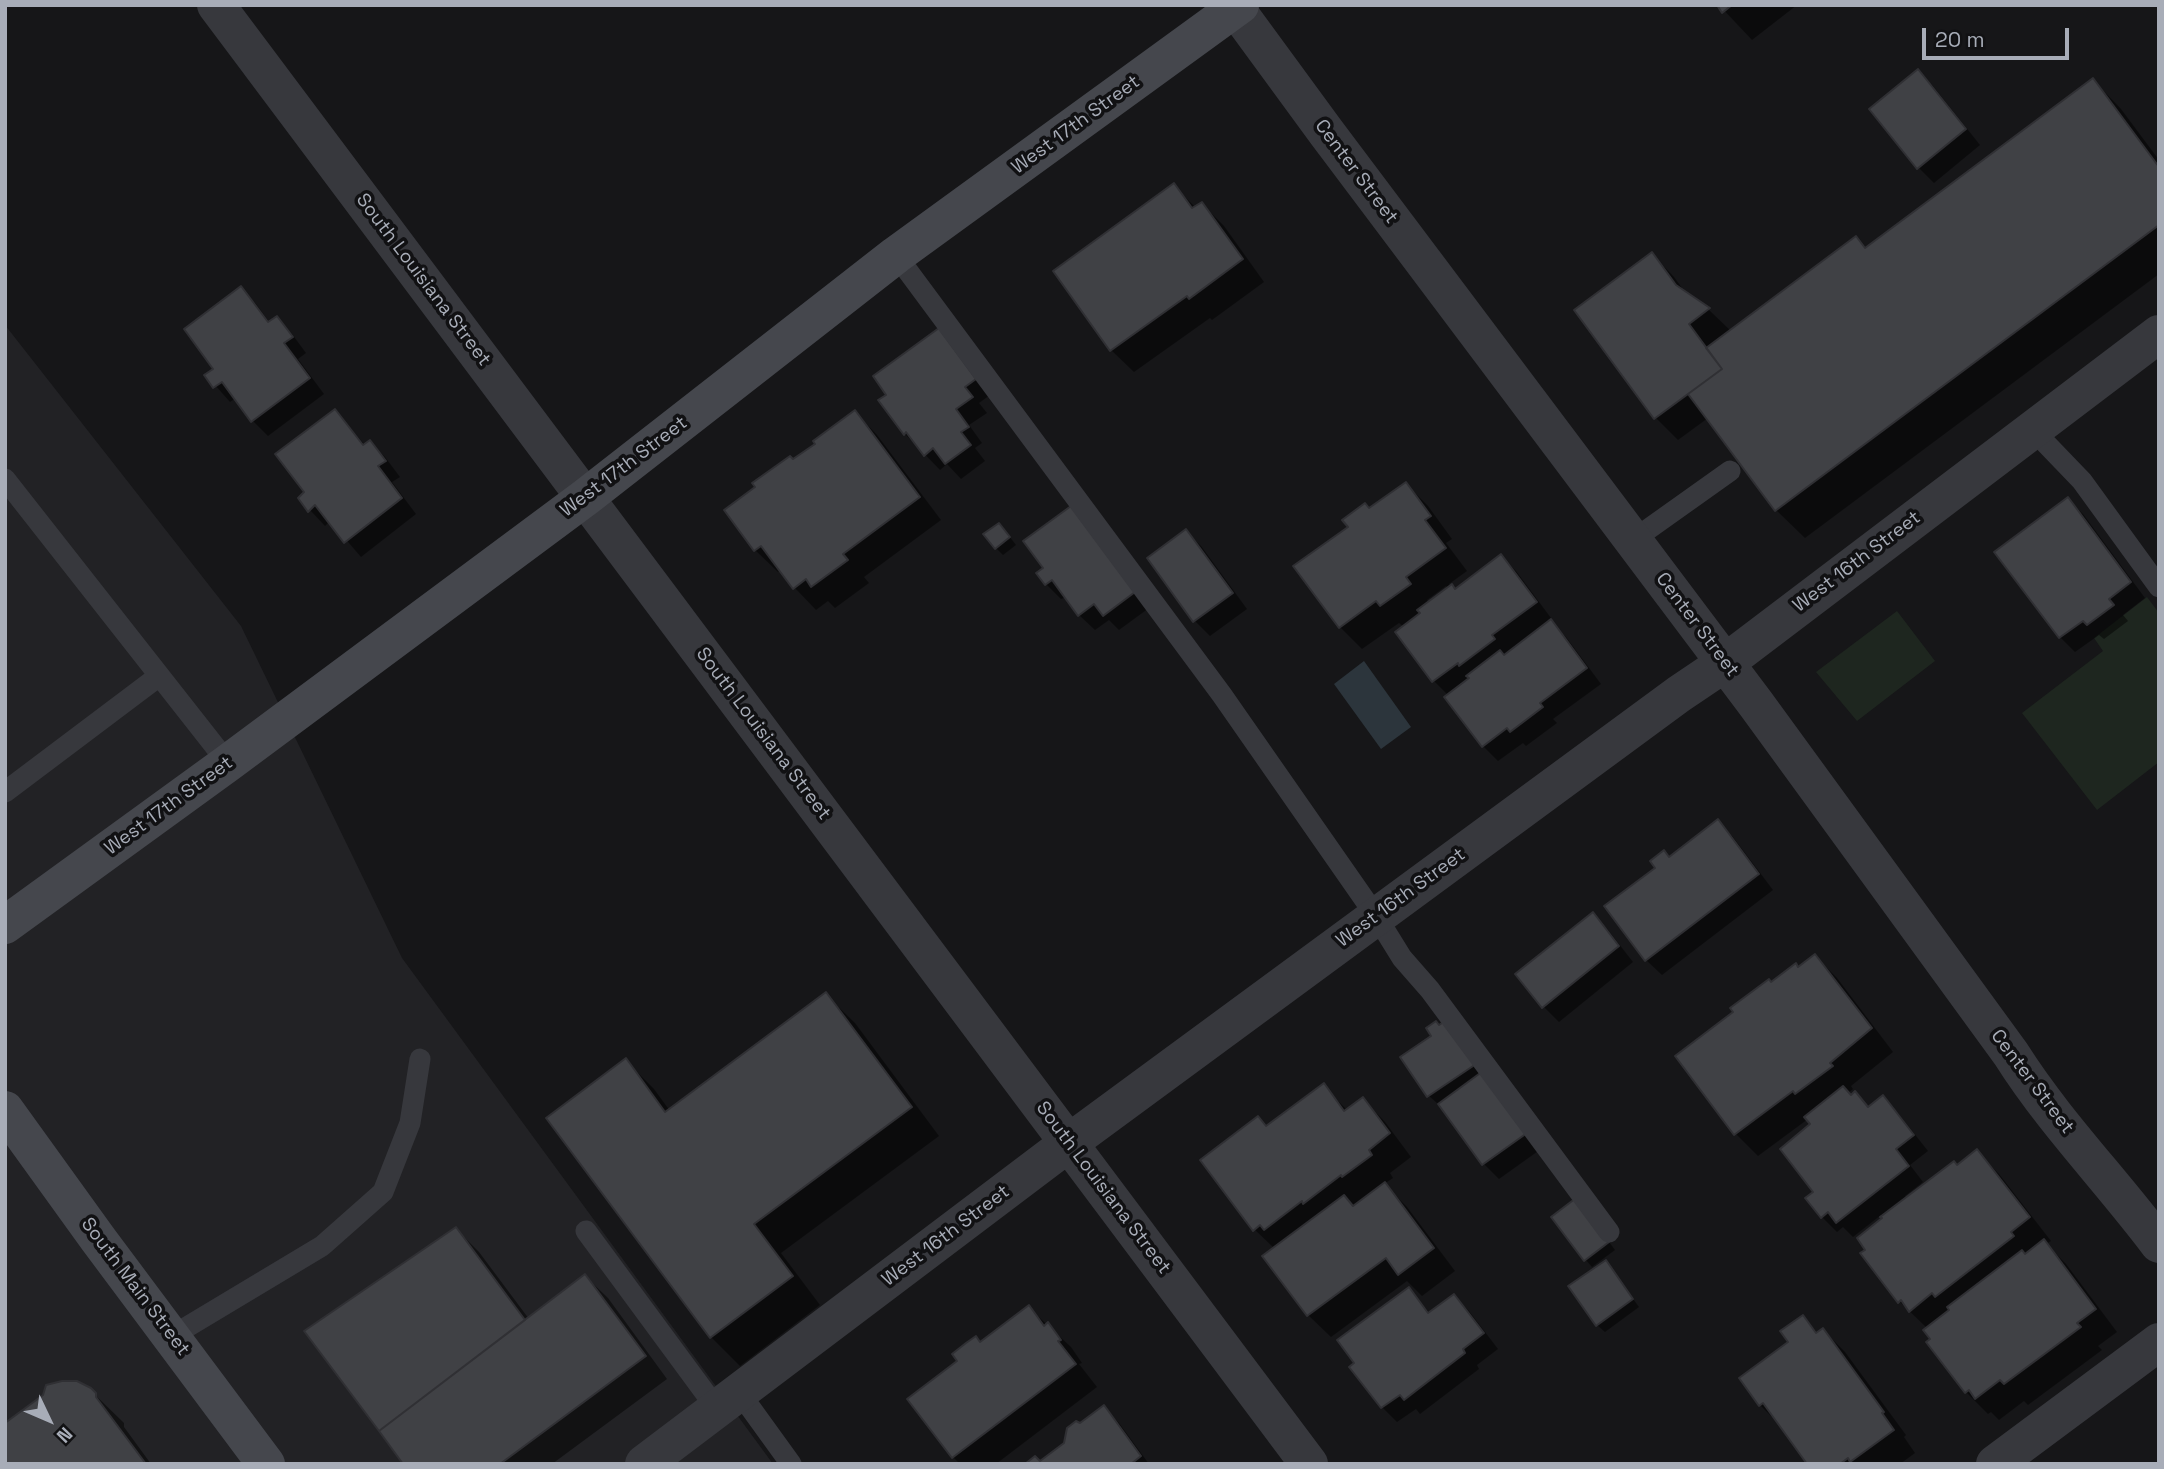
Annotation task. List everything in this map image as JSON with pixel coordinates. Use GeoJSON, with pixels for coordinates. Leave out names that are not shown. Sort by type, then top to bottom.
{"type":"FeatureCollection","features":[{"type":"Feature","properties":{"kind":"main road","name":"West 17th Street"},"geometry":{"type":"LineString","coordinates":[[5,925],[586,497],[896,255],[1236,6]]}},
{"type":"Feature","properties":{"kind":"main road","name":"South Main Street"},"geometry":{"type":"LineString","coordinates":[[5,1110],[267,1464]]}},
{"type":"Feature","properties":{"kind":"street","name":"South Louisiana Street"},"geometry":{"type":"LineString","coordinates":[[216,5],[1309,1464]]}},
{"type":"Feature","properties":{"kind":"street","name":"Center Street"},"geometry":{"type":"LineString","coordinates":[[1236,6],[1334,143],[1725,663],[2031,1086],[2159,1244]]}},
{"type":"Feature","properties":{"kind":"street","name":"West 16th Street"},"geometry":{"type":"LineString","coordinates":[[644,1464],[1376,916],[1725,663],[2159,334]]}},
{"type":"Feature","properties":{"kind":"street"},"geometry":{"type":"LineString","coordinates":[[1994,1464],[2159,1342]]}},
{"type":"Feature","properties":{"kind":"lane"},"geometry":{"type":"LineString","coordinates":[[896,255],[1222,695],[1376,916],[1402,958],[1430,990],[1609,1232]]}},
{"type":"Feature","properties":{"kind":"lane"},"geometry":{"type":"LineString","coordinates":[[2032,429],[2082,481],[2159,587]]}},
{"type":"Feature","properties":{"kind":"lane"},"geometry":{"type":"LineString","coordinates":[[1633,540],[1730,471]]}},
{"type":"Feature","properties":{"kind":"lane"},"geometry":{"type":"LineString","coordinates":[[5,479],[228,763]]}},
{"type":"Feature","properties":{"kind":"lane"},"geometry":{"type":"LineString","coordinates":[[5,792],[159,676]]}},
{"type":"Feature","properties":{"kind":"lane"},"geometry":{"type":"LineString","coordinates":[[172,1336],[322,1246],[383,1192],[410,1123],[420,1059]]}},
{"type":"Feature","properties":{"kind":"lane"},"geometry":{"type":"LineString","coordinates":[[586,1231],[728,1400],[791,1464]]}},
{"type":"Feature","properties":{"kind":"shaded area"},"geometry":{"type":"Polygon","coordinates":[[[5,325],[241,626],[402,958],[773,1464],[5,1464],[5,325]]]}},
{"type":"Feature","properties":{"kind":"shaded area"},"geometry":{"type":"Polygon","coordinates":[[[2147,597],[2159,613],[2159,762],[2097,810],[2022,713],[2103,651],[2094,638],[2147,597]]]}},
{"type":"Feature","properties":{"kind":"shaded area"},"geometry":{"type":"Polygon","coordinates":[[[1897,611],[1935,661],[1857,721],[1816,672],[1897,611]]]}},
{"type":"Feature","properties":{"kind":"shaded area"},"geometry":{"type":"Polygon","coordinates":[[[1364,661],[1411,727],[1381,749],[1334,684],[1364,661]]]}},
{"type":"Feature","properties":{"kind":"building"},"geometry":{"type":"Polygon","coordinates":[[[1717,5],[1732,5],[1722,13],[1717,5]]]}},
{"type":"Feature","properties":{"kind":"building"},"geometry":{"type":"Polygon","coordinates":[[[1918,69],[1966,129],[1917,169],[1869,109],[1918,69]]]}},
{"type":"Feature","properties":{"kind":"building"},"geometry":{"type":"Polygon","coordinates":[[[2093,78],[2159,167],[2159,225],[1775,511],[1688,394],[1722,369],[1706,348],[1856,236],[1865,248],[2093,78]]]}},
{"type":"Feature","properties":{"kind":"building"},"geometry":{"type":"Polygon","coordinates":[[[1174,183],[1192,208],[1202,202],[1243,259],[1189,299],[1187,296],[1110,351],[1053,271],[1174,183]]]}},
{"type":"Feature","properties":{"kind":"building"},"geometry":{"type":"Polygon","coordinates":[[[1652,252],[1676,285],[1710,308],[1689,324],[1722,369],[1654,419],[1574,310],[1652,252]]]}},
{"type":"Feature","properties":{"kind":"building"},"geometry":{"type":"Polygon","coordinates":[[[241,286],[268,322],[277,316],[293,337],[284,343],[310,378],[251,422],[222,382],[213,388],[204,375],[213,369],[184,329],[241,286]]]}},
{"type":"Feature","properties":{"kind":"building"},"geometry":{"type":"Polygon","coordinates":[[[939,328],[976,379],[965,387],[973,397],[956,409],[969,427],[961,432],[971,445],[945,464],[933,448],[924,456],[906,432],[904,435],[878,400],[886,395],[873,376],[939,328]]]}},
{"type":"Feature","properties":{"kind":"building"},"geometry":{"type":"Polygon","coordinates":[[[335,409],[363,445],[370,440],[386,461],[378,466],[402,498],[344,543],[315,505],[308,512],[298,498],[304,492],[275,454],[335,409]]]}},
{"type":"Feature","properties":{"kind":"building"},"geometry":{"type":"Polygon","coordinates":[[[855,410],[920,497],[843,554],[848,560],[811,587],[806,579],[793,589],[761,546],[754,551],[724,510],[755,487],[752,483],[790,456],[793,459],[815,444],[813,441],[855,410]]]}},
{"type":"Feature","properties":{"kind":"building"},"geometry":{"type":"Polygon","coordinates":[[[1406,482],[1431,516],[1425,520],[1446,548],[1406,577],[1411,584],[1380,606],[1376,601],[1339,628],[1293,566],[1348,527],[1342,520],[1365,503],[1369,508],[1406,482]]]}},
{"type":"Feature","properties":{"kind":"building"},"geometry":{"type":"Polygon","coordinates":[[[2068,497],[2131,582],[2109,599],[2114,605],[2087,625],[2083,621],[2059,638],[1994,552],[2068,497]]]}},
{"type":"Feature","properties":{"kind":"building"},"geometry":{"type":"Polygon","coordinates":[[[1071,506],[1135,592],[1103,616],[1094,604],[1078,616],[1052,580],[1045,585],[1036,573],[1043,568],[1023,541],[1071,506]]]}},
{"type":"Feature","properties":{"kind":"building"},"geometry":{"type":"Polygon","coordinates":[[[999,523],[1010,537],[995,549],[983,534],[999,523]]]}},
{"type":"Feature","properties":{"kind":"building"},"geometry":{"type":"Polygon","coordinates":[[[1186,529],[1233,593],[1193,622],[1147,558],[1186,529]]]}},
{"type":"Feature","properties":{"kind":"building"},"geometry":{"type":"Polygon","coordinates":[[[1501,554],[1537,602],[1492,635],[1495,639],[1432,682],[1395,632],[1420,613],[1417,610],[1452,584],[1455,589],[1501,554]]]}},
{"type":"Feature","properties":{"kind":"building"},"geometry":{"type":"Polygon","coordinates":[[[1551,619],[1587,668],[1540,703],[1543,707],[1510,732],[1507,728],[1482,747],[1444,697],[1500,650],[1504,655],[1551,619]]]}},
{"type":"Feature","properties":{"kind":"building"},"geometry":{"type":"Polygon","coordinates":[[[1718,819],[1759,874],[1645,961],[1604,906],[1655,868],[1650,861],[1664,850],[1669,857],[1718,819]]]}},
{"type":"Feature","properties":{"kind":"building"},"geometry":{"type":"Polygon","coordinates":[[[1593,912],[1619,946],[1542,1008],[1515,974],[1593,912]]]}},
{"type":"Feature","properties":{"kind":"building"},"geometry":{"type":"Polygon","coordinates":[[[1815,954],[1872,1028],[1830,1063],[1833,1066],[1795,1094],[1793,1091],[1734,1135],[1675,1056],[1733,1012],[1730,1008],[1769,979],[1771,982],[1796,963],[1798,967],[1815,954]]]}},
{"type":"Feature","properties":{"kind":"building"},"geometry":{"type":"Polygon","coordinates":[[[826,992],[912,1107],[754,1224],[793,1276],[710,1338],[546,1118],[626,1058],[665,1112],[826,992]]]}},
{"type":"Feature","properties":{"kind":"building"},"geometry":{"type":"Polygon","coordinates":[[[1448,1019],[1479,1062],[1427,1097],[1400,1057],[1431,1036],[1426,1028],[1436,1021],[1439,1025],[1448,1019]]]}},
{"type":"Feature","properties":{"kind":"building"},"geometry":{"type":"Polygon","coordinates":[[[1483,1071],[1527,1133],[1482,1165],[1438,1104],[1483,1071]]]}},
{"type":"Feature","properties":{"kind":"building"},"geometry":{"type":"Polygon","coordinates":[[[1324,1083],[1344,1111],[1363,1097],[1390,1133],[1369,1150],[1372,1155],[1342,1177],[1341,1175],[1303,1204],[1302,1201],[1264,1230],[1260,1225],[1253,1231],[1200,1160],[1258,1116],[1266,1126],[1324,1083]]]}},
{"type":"Feature","properties":{"kind":"building"},"geometry":{"type":"Polygon","coordinates":[[[1843,1086],[1851,1095],[1855,1091],[1868,1107],[1883,1095],[1914,1135],[1896,1149],[1909,1166],[1836,1223],[1828,1212],[1821,1218],[1805,1198],[1813,1192],[1780,1149],[1810,1124],[1804,1117],[1843,1086]]]}},
{"type":"Feature","properties":{"kind":"building"},"geometry":{"type":"Polygon","coordinates":[[[1977,1149],[2030,1217],[2011,1232],[2014,1236],[1935,1297],[1932,1293],[1909,1312],[1901,1300],[1898,1303],[1860,1253],[1865,1250],[1857,1238],[1882,1218],[1880,1217],[1954,1161],[1957,1165],[1977,1149]]]}},
{"type":"Feature","properties":{"kind":"building"},"geometry":{"type":"Polygon","coordinates":[[[1385,1182],[1434,1248],[1398,1275],[1386,1258],[1307,1316],[1262,1256],[1344,1195],[1353,1206],[1385,1182]]]}},
{"type":"Feature","properties":{"kind":"building"},"geometry":{"type":"Polygon","coordinates":[[[1576,1198],[1609,1242],[1584,1261],[1551,1217],[1576,1198]]]}},
{"type":"Feature","properties":{"kind":"building"},"geometry":{"type":"Polygon","coordinates":[[[456,1227],[525,1320],[379,1431],[304,1331],[456,1227]]]}},
{"type":"Feature","properties":{"kind":"building"},"geometry":{"type":"Polygon","coordinates":[[[2044,1239],[2096,1309],[2077,1323],[2081,1327],[2004,1384],[2000,1380],[1975,1399],[1969,1390],[1965,1393],[1926,1342],[1930,1339],[1923,1330],[1949,1310],[1947,1307],[2022,1250],[2025,1254],[2044,1239]]]}},
{"type":"Feature","properties":{"kind":"building"},"geometry":{"type":"Polygon","coordinates":[[[1606,1260],[1633,1299],[1596,1326],[1568,1286],[1606,1260]]]}},
{"type":"Feature","properties":{"kind":"building"},"geometry":{"type":"Polygon","coordinates":[[[585,1274],[646,1356],[500,1464],[403,1464],[379,1431],[585,1274]]]}},
{"type":"Feature","properties":{"kind":"building"},"geometry":{"type":"Polygon","coordinates":[[[1409,1287],[1428,1313],[1454,1294],[1484,1333],[1463,1349],[1465,1353],[1404,1400],[1400,1395],[1381,1408],[1349,1367],[1354,1363],[1337,1340],[1409,1287]]]}},
{"type":"Feature","properties":{"kind":"building"},"geometry":{"type":"Polygon","coordinates":[[[1029,1305],[1044,1326],[1048,1322],[1061,1340],[1058,1341],[1076,1364],[952,1458],[907,1399],[957,1361],[952,1354],[966,1343],[976,1336],[980,1342],[1029,1305]]]}},
{"type":"Feature","properties":{"kind":"building"},"geometry":{"type":"Polygon","coordinates":[[[1803,1315],[1816,1333],[1823,1328],[1894,1430],[1850,1462],[1848,1458],[1840,1464],[1807,1464],[1763,1403],[1759,1406],[1739,1378],[1788,1342],[1780,1331],[1803,1315]]]}},
{"type":"Feature","properties":{"kind":"building"},"geometry":{"type":"Polygon","coordinates":[[[77,1381],[91,1388],[146,1464],[5,1464],[5,1423],[43,1395],[46,1385],[77,1381]]]}},
{"type":"Feature","properties":{"kind":"building"},"geometry":{"type":"Polygon","coordinates":[[[1104,1405],[1141,1456],[1131,1464],[1025,1464],[1035,1456],[1040,1461],[1064,1443],[1067,1428],[1076,1421],[1080,1423],[1104,1405]]]}}]}
